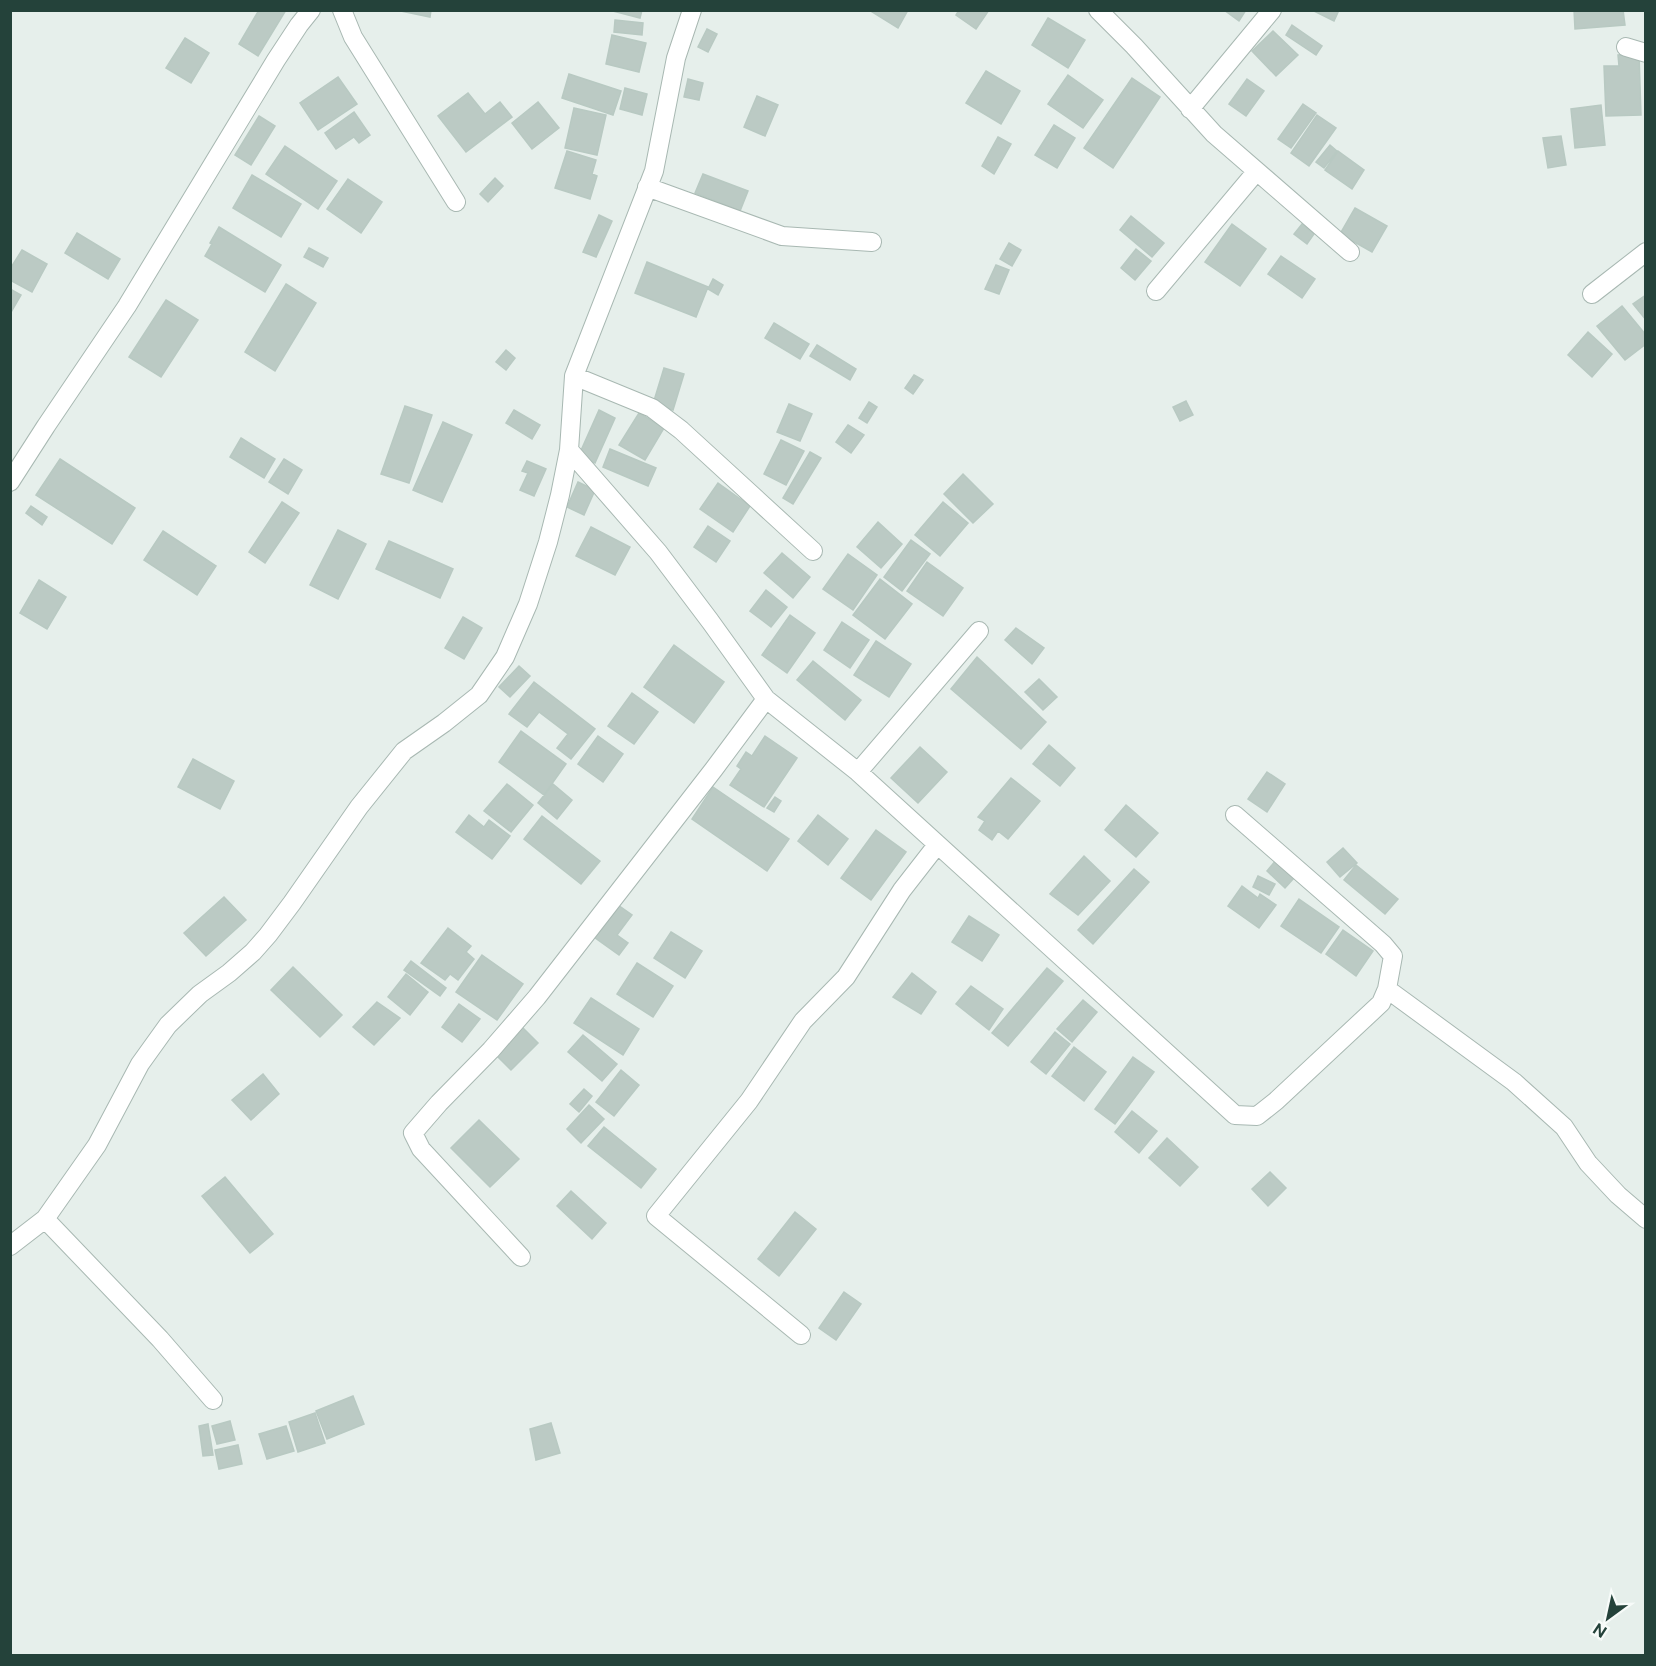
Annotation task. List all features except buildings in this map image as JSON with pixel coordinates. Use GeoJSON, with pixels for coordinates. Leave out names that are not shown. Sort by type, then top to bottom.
{"type":"FeatureCollection","features":[{"type":"Feature","properties":{"kind":"street"},"geometry":{"type":"LineString","coordinates":[[10,482],[128,306],[276,60],[312,10]]}},
{"type":"Feature","properties":{"kind":"street"},"geometry":{"type":"LineString","coordinates":[[342,10],[353,37],[456,202]]}},
{"type":"Feature","properties":{"kind":"street"},"geometry":{"type":"LineString","coordinates":[[10,1246],[45,1219],[97,1145],[140,1064],[168,1025],[200,994],[253,952],[286,911],[359,807],[404,751],[479,695],[505,657],[528,604],[560,495],[569,450],[574,376],[654,171],[676,58],[692,10]]}},
{"type":"Feature","properties":{"kind":"street"},"geometry":{"type":"LineString","coordinates":[[1098,10],[1214,134],[1350,252]]}},
{"type":"Feature","properties":{"kind":"street"},"geometry":{"type":"LineString","coordinates":[[1190,109],[1272,10]]}},
{"type":"Feature","properties":{"kind":"street"},"geometry":{"type":"LineString","coordinates":[[1626,47],[1646,53]]}},
{"type":"Feature","properties":{"kind":"street"},"geometry":{"type":"LineString","coordinates":[[1156,291],[1256,172]]}},
{"type":"Feature","properties":{"kind":"street"},"geometry":{"type":"LineString","coordinates":[[647,187],[782,236],[872,242]]}},
{"type":"Feature","properties":{"kind":"street"},"geometry":{"type":"LineString","coordinates":[[1592,294],[1646,252]]}},
{"type":"Feature","properties":{"kind":"street"},"geometry":{"type":"LineString","coordinates":[[574,376],[652,408],[681,430],[813,551]]}},
{"type":"Feature","properties":{"kind":"street"},"geometry":{"type":"LineString","coordinates":[[569,450],[658,552],[765,699],[858,772],[1235,1114],[1257,1116],[1381,1003],[1388,989],[1393,956],[1383,944],[1235,815]]}},
{"type":"Feature","properties":{"kind":"street"},"geometry":{"type":"LineString","coordinates":[[858,772],[979,632]]}},
{"type":"Feature","properties":{"kind":"street"},"geometry":{"type":"LineString","coordinates":[[521,1257],[421,1149],[413,1133],[537,997],[714,769],[765,699]]}},
{"type":"Feature","properties":{"kind":"street"},"geometry":{"type":"LineString","coordinates":[[801,1335],[656,1216],[749,1101],[803,1021],[846,977],[902,890],[937,845]]}},
{"type":"Feature","properties":{"kind":"street"},"geometry":{"type":"LineString","coordinates":[[1388,989],[1514,1082],[1556,1119],[1588,1163],[1646,1220]]}},
{"type":"Feature","properties":{"kind":"street"},"geometry":{"type":"LineString","coordinates":[[45,1219],[160,1339],[213,1400]]}}]}
